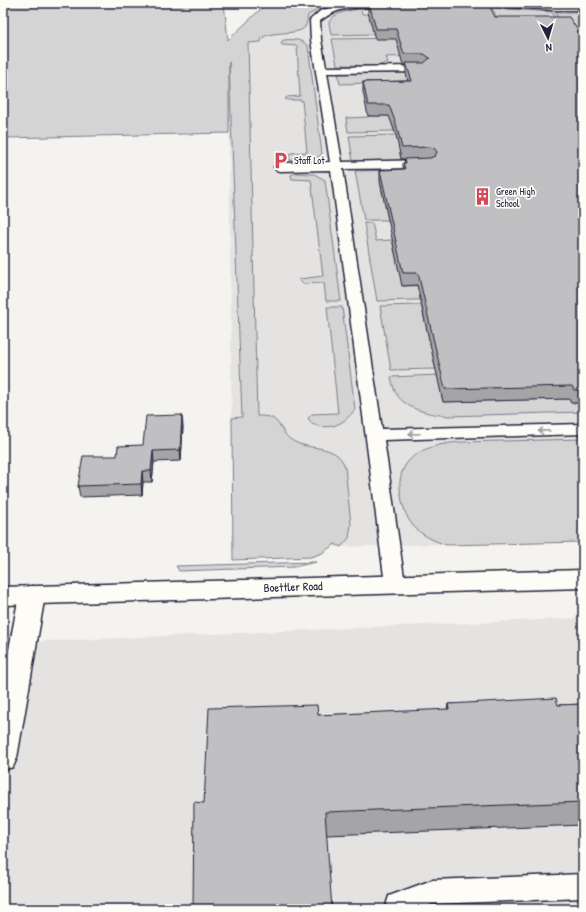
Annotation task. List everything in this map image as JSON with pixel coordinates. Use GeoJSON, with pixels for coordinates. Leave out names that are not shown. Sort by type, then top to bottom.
{"type":"FeatureCollection","features":[{"type":"Feature","properties":{"kind":"street","name":"Boettler Road"},"geometry":{"type":"LineString","coordinates":[[3,596],[583,579]]}},
{"type":"Feature","properties":{"kind":"street"},"geometry":{"type":"LineString","coordinates":[[3,758],[32,595]]}},
{"type":"Feature","properties":{"kind":"lane"},"geometry":{"type":"LineString","coordinates":[[395,584],[337,166],[315,20],[320,15],[334,7],[346,5],[397,3]]}},
{"type":"Feature","properties":{"kind":"lane"},"geometry":{"type":"LineString","coordinates":[[499,3],[583,7]]}},
{"type":"Feature","properties":{"kind":"lane"},"geometry":{"type":"LineString","coordinates":[[322,70],[403,64],[423,69]]}},
{"type":"Feature","properties":{"kind":"lane"},"geometry":{"type":"LineString","coordinates":[[280,168],[429,164]]}},
{"type":"Feature","properties":{"kind":"lane"},"geometry":{"type":"LineString","coordinates":[[375,435],[583,429]]}},
{"type":"Feature","properties":{"kind":"lane"},"geometry":{"type":"LineString","coordinates":[[398,909],[398,905],[432,892],[583,886]]}},
{"type":"Feature","properties":{"kind":"shaded area"},"geometry":{"type":"Polygon","coordinates":[[[3,3],[224,3],[228,40],[267,3],[338,3],[322,8],[308,15],[306,26],[302,30],[272,34],[262,38],[261,42],[248,43],[257,416],[269,417],[275,420],[287,437],[297,443],[328,450],[341,459],[345,467],[351,524],[349,538],[341,547],[335,544],[322,553],[311,557],[233,560],[232,418],[242,417],[229,62],[229,133],[3,138],[3,3]]]}},
{"type":"Feature","properties":{"kind":"shaded area"},"geometry":{"type":"Polygon","coordinates":[[[267,3],[583,3],[583,540],[233,550],[228,40],[267,3]]]}},
{"type":"Feature","properties":{"kind":"shaded area"},"geometry":{"type":"Polygon","coordinates":[[[492,8],[552,12],[560,26],[500,23],[492,8]]]}},
{"type":"Feature","properties":{"kind":"shaded area"},"geometry":{"type":"Polygon","coordinates":[[[361,9],[362,14],[369,14],[374,34],[331,35],[329,23],[334,16],[343,12],[361,9]]]}},
{"type":"Feature","properties":{"kind":"shaded area"},"geometry":{"type":"Polygon","coordinates":[[[555,13],[583,13],[583,47],[564,26],[555,13]]]}},
{"type":"Feature","properties":{"kind":"shaded area"},"geometry":{"type":"Polygon","coordinates":[[[408,38],[415,56],[386,57],[388,62],[378,66],[337,65],[332,39],[408,38]]]}},
{"type":"Feature","properties":{"kind":"shaded area"},"geometry":{"type":"Polygon","coordinates":[[[284,40],[300,41],[308,46],[322,154],[306,162],[297,162],[289,159],[289,154],[291,153],[307,152],[302,100],[285,99],[287,97],[300,96],[297,46],[282,45],[281,42],[284,40]]]}},
{"type":"Feature","properties":{"kind":"shaded area"},"geometry":{"type":"Polygon","coordinates":[[[424,72],[426,81],[340,84],[338,74],[424,72]]]}},
{"type":"Feature","properties":{"kind":"shaded area"},"geometry":{"type":"Polygon","coordinates":[[[391,116],[394,131],[348,132],[346,118],[391,116]]]}},
{"type":"Feature","properties":{"kind":"shaded area"},"geometry":{"type":"Polygon","coordinates":[[[396,135],[428,161],[353,162],[349,136],[396,135]]]}},
{"type":"Feature","properties":{"kind":"shaded area"},"geometry":{"type":"Polygon","coordinates":[[[402,170],[380,182],[388,220],[364,220],[355,171],[402,170]]]}},
{"type":"Feature","properties":{"kind":"shaded area"},"geometry":{"type":"Polygon","coordinates":[[[295,173],[314,174],[325,180],[341,301],[326,301],[324,283],[303,284],[299,280],[323,276],[311,180],[292,179],[291,175],[295,173]]]}},
{"type":"Feature","properties":{"kind":"shaded area"},"geometry":{"type":"Polygon","coordinates":[[[364,223],[372,223],[376,241],[392,240],[403,286],[448,285],[451,299],[377,301],[364,223]]]}},
{"type":"Feature","properties":{"kind":"shaded area"},"geometry":{"type":"Polygon","coordinates":[[[421,305],[436,369],[391,370],[380,306],[421,305]]]}},
{"type":"Feature","properties":{"kind":"shaded area"},"geometry":{"type":"Polygon","coordinates":[[[327,307],[342,307],[355,409],[347,419],[342,422],[325,427],[312,424],[308,418],[312,414],[338,413],[327,307]]]}},
{"type":"Feature","properties":{"kind":"shaded area"},"geometry":{"type":"Polygon","coordinates":[[[438,375],[443,402],[569,399],[571,403],[583,403],[583,412],[449,416],[434,414],[417,410],[403,402],[394,389],[391,377],[438,375]]]}},
{"type":"Feature","properties":{"kind":"shaded area"},"geometry":{"type":"Polygon","coordinates":[[[583,439],[583,542],[446,545],[421,533],[410,522],[406,514],[401,496],[400,482],[402,471],[408,462],[425,449],[449,443],[461,442],[583,439]]]}},
{"type":"Feature","properties":{"kind":"shaded area"},"geometry":{"type":"Polygon","coordinates":[[[316,562],[294,567],[179,571],[176,566],[316,562]]]}},
{"type":"Feature","properties":{"kind":"shaded area"},"geometry":{"type":"Polygon","coordinates":[[[583,618],[583,909],[3,909],[3,643],[583,618]]]}},
{"type":"Feature","properties":{"kind":"building","name":"Green High School"},"geometry":{"type":"Polygon","coordinates":[[[369,3],[488,3],[495,17],[569,17],[583,38],[583,390],[574,390],[572,386],[445,389],[418,273],[403,273],[380,170],[405,169],[403,163],[406,163],[405,159],[430,158],[435,156],[437,152],[434,148],[430,147],[402,148],[396,124],[389,105],[368,105],[363,82],[412,81],[406,63],[424,63],[430,58],[424,54],[404,54],[396,29],[376,29],[369,3]]]}},
{"type":"Feature","properties":{"kind":"building"},"geometry":{"type":"Polygon","coordinates":[[[182,415],[180,450],[153,451],[151,471],[142,471],[141,484],[78,486],[83,456],[117,456],[118,446],[143,445],[146,416],[182,415]]]}},
{"type":"Feature","properties":{"kind":"building"},"geometry":{"type":"Polygon","coordinates":[[[556,698],[558,705],[583,704],[583,802],[325,812],[332,909],[193,909],[194,802],[204,803],[209,708],[317,705],[318,715],[449,709],[448,704],[556,698]]]}},
{"type":"Feature","properties":{"kind":"place","name":"Staff Lot"},"geometry":{"type":"Point","coordinates":[281,160]}},
{"type":"Feature","properties":{"kind":"place","name":"Green High School"},"geometry":{"type":"Point","coordinates":[483,197]}}]}
